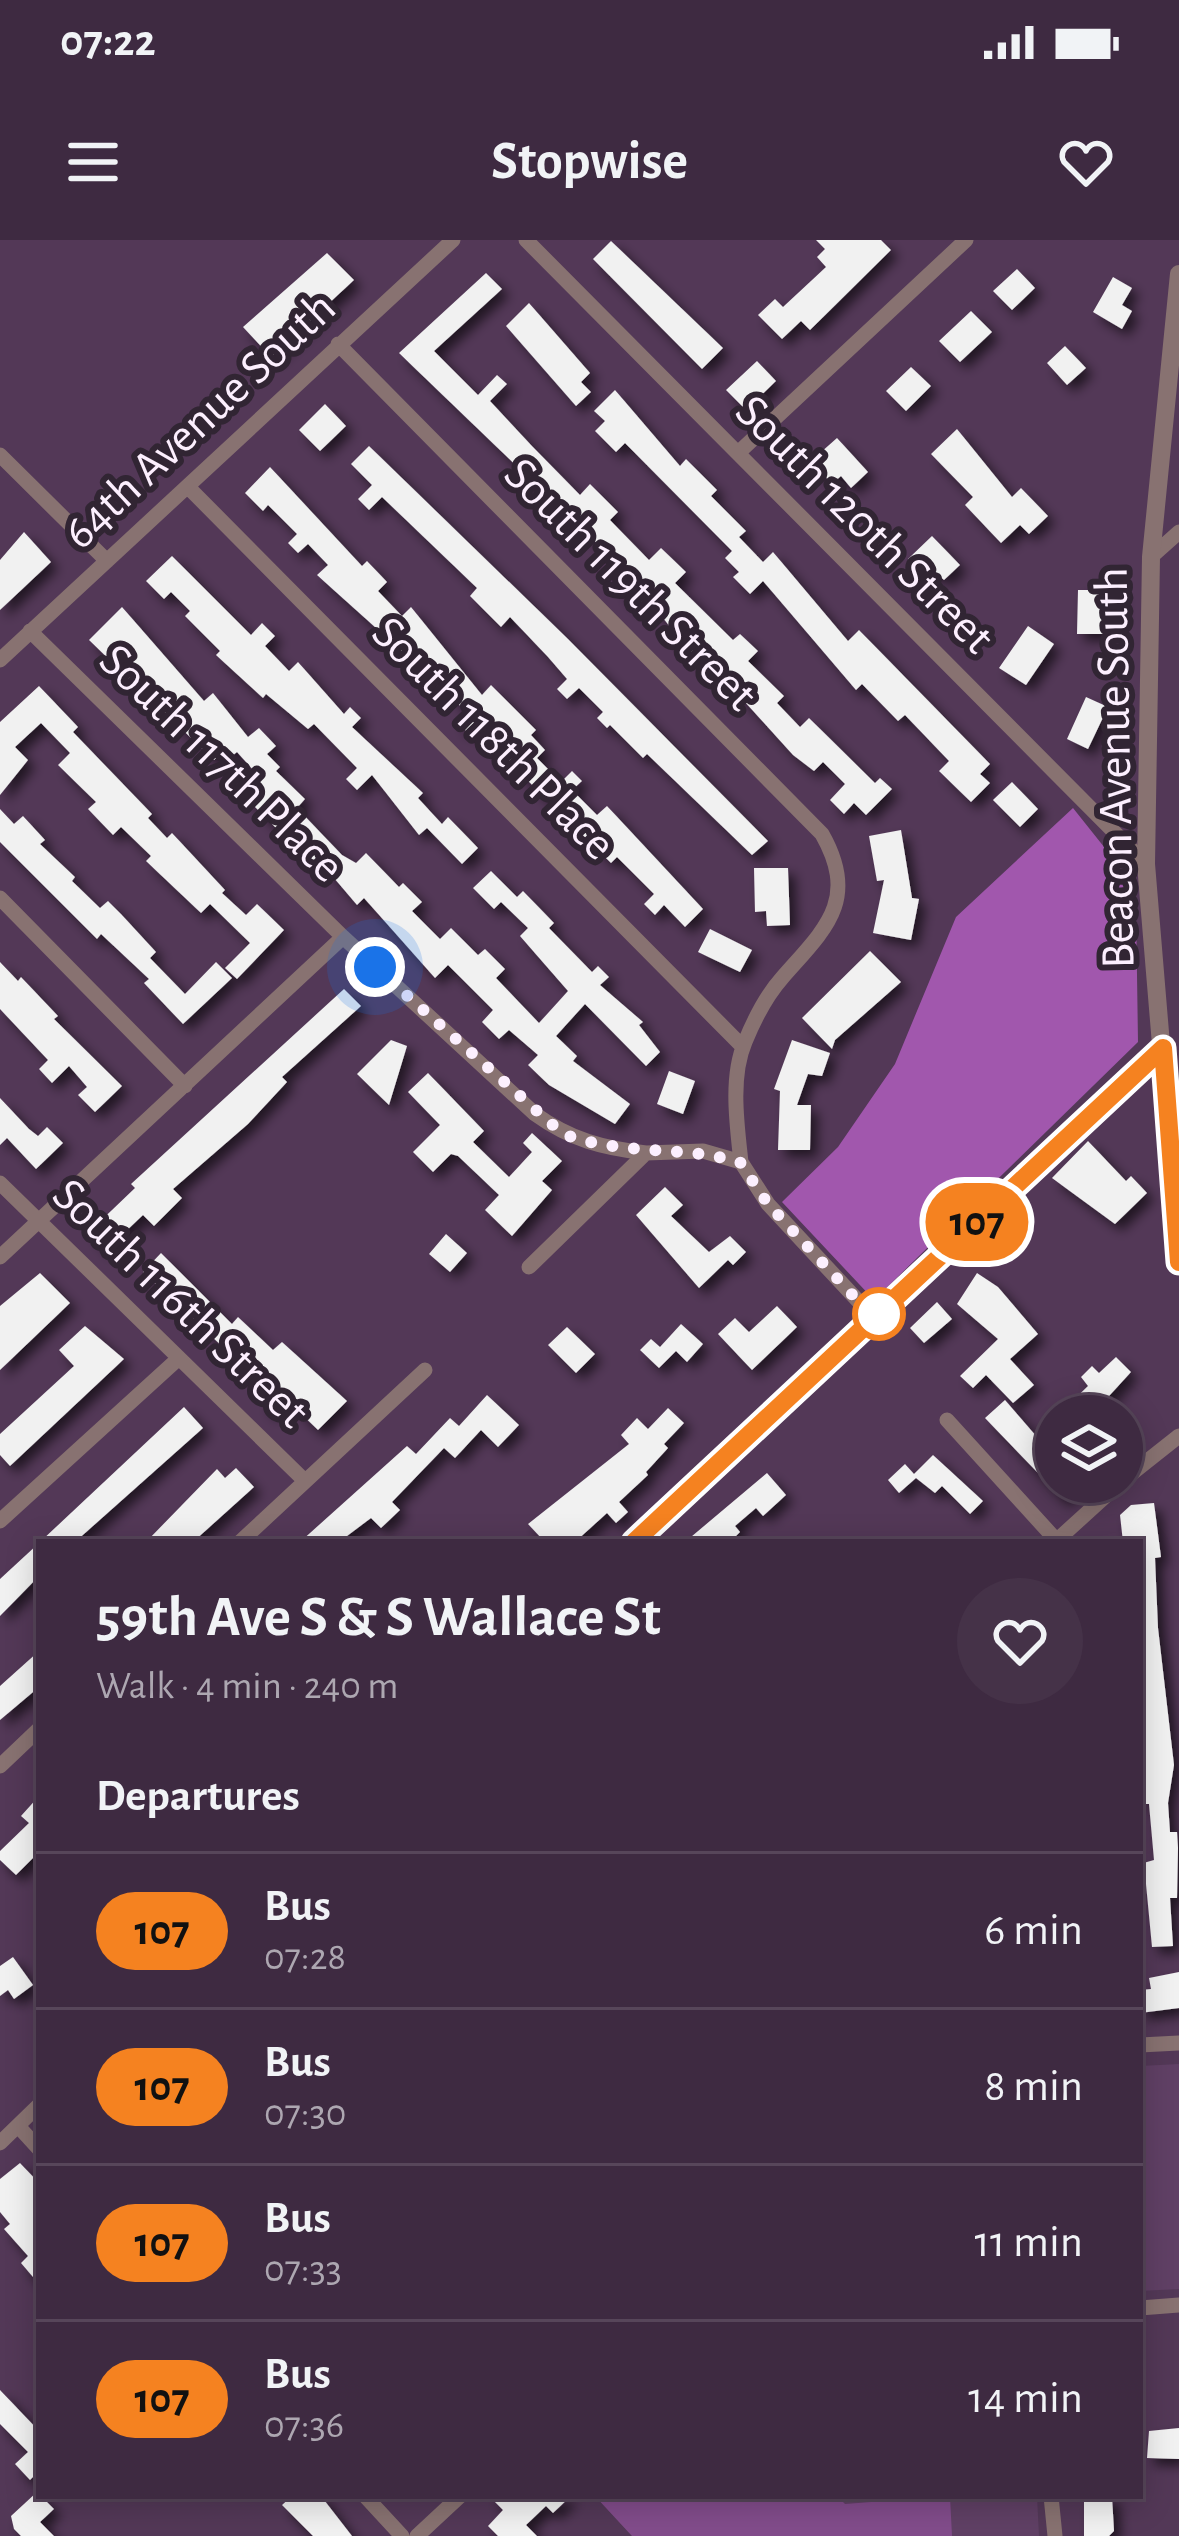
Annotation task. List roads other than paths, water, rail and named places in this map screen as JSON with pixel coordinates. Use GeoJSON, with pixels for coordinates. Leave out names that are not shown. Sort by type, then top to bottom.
{"type":"FeatureCollection","features":[{"type":"Feature","properties":{"kind":"street","name":"64th Avenue South"},"geometry":{"type":"LineString","coordinates":[[0,660],[453,240]]}},
{"type":"Feature","properties":{"kind":"street","name":"South 120th Street"},"geometry":{"type":"LineString","coordinates":[[526,240],[1146,864]]}},
{"type":"Feature","properties":{"kind":"street"},"geometry":{"type":"LineString","coordinates":[[738,453],[966,240]]}},
{"type":"Feature","properties":{"kind":"street","name":"Beacon Avenue South"},"geometry":{"type":"LineString","coordinates":[[1179,274],[1151,557],[1146,864],[1179,1261]]}},
{"type":"Feature","properties":{"kind":"street","name":"South 119th Street"},"geometry":{"type":"LineString","coordinates":[[338,344],[822,834],[833,854],[837,894],[832,920],[768,996],[742,1047]]}},
{"type":"Feature","properties":{"kind":"street"},"geometry":{"type":"LineString","coordinates":[[0,455],[106,560]]}},
{"type":"Feature","properties":{"kind":"street","name":"South 118th Place"},"geometry":{"type":"LineString","coordinates":[[188,487],[742,1047]]}},
{"type":"Feature","properties":{"kind":"street"},"geometry":{"type":"LineString","coordinates":[[1151,557],[1179,532]]}},
{"type":"Feature","properties":{"kind":"street","name":"South 117th Place"},"geometry":{"type":"LineString","coordinates":[[30,631],[343,937],[563,1134],[598,1147],[646,1153],[703,1151],[740,1162]]}},
{"type":"Feature","properties":{"kind":"street"},"geometry":{"type":"LineString","coordinates":[[0,898],[185,1085]]}},
{"type":"Feature","properties":{"kind":"street"},"geometry":{"type":"LineString","coordinates":[[0,1257],[343,937]]}},
{"type":"Feature","properties":{"kind":"street"},"geometry":{"type":"LineString","coordinates":[[637,1539],[1179,1031]]}},
{"type":"Feature","properties":{"kind":"street"},"geometry":{"type":"LineString","coordinates":[[742,1047],[736,1118],[740,1162],[768,1204],[874,1318]]}},
{"type":"Feature","properties":{"kind":"street"},"geometry":{"type":"LineString","coordinates":[[529,1267],[646,1153]]}},
{"type":"Feature","properties":{"kind":"street","name":"South 116th Street"},"geometry":{"type":"LineString","coordinates":[[0,1183],[305,1481]]}},
{"type":"Feature","properties":{"kind":"street"},"geometry":{"type":"LineString","coordinates":[[0,1521],[179,1358]]}},
{"type":"Feature","properties":{"kind":"street"},"geometry":{"type":"LineString","coordinates":[[243,1539],[425,1370]]}},
{"type":"Feature","properties":{"kind":"street"},"geometry":{"type":"LineString","coordinates":[[947,1420],[1054,1539]]}},
{"type":"Feature","properties":{"kind":"street"},"geometry":{"type":"LineString","coordinates":[[1143,1465],[1179,1436]]}},
{"type":"Feature","properties":{"kind":"street"},"geometry":{"type":"LineString","coordinates":[[1058,1539],[1099,1503]]}},
{"type":"Feature","properties":{"kind":"street"},"geometry":{"type":"LineString","coordinates":[[0,1766],[36,1733]]}},
{"type":"Feature","properties":{"kind":"street"},"geometry":{"type":"LineString","coordinates":[[1143,2045],[1179,2043]]}},
{"type":"Feature","properties":{"kind":"street"},"geometry":{"type":"LineString","coordinates":[[0,2143],[36,2108]]}},
{"type":"Feature","properties":{"kind":"street"},"geometry":{"type":"LineString","coordinates":[[18,2126],[36,2146]]}},
{"type":"Feature","properties":{"kind":"street"},"geometry":{"type":"LineString","coordinates":[[1143,2308],[1179,2305]]}},
{"type":"Feature","properties":{"kind":"street"},"geometry":{"type":"LineString","coordinates":[[368,2499],[402,2536]]}},
{"type":"Feature","properties":{"kind":"street"},"geometry":{"type":"LineString","coordinates":[[417,2536],[457,2499]]}},
{"type":"Feature","properties":{"kind":"street"},"geometry":{"type":"LineString","coordinates":[[1051,2499],[1055,2536]]}}]}
